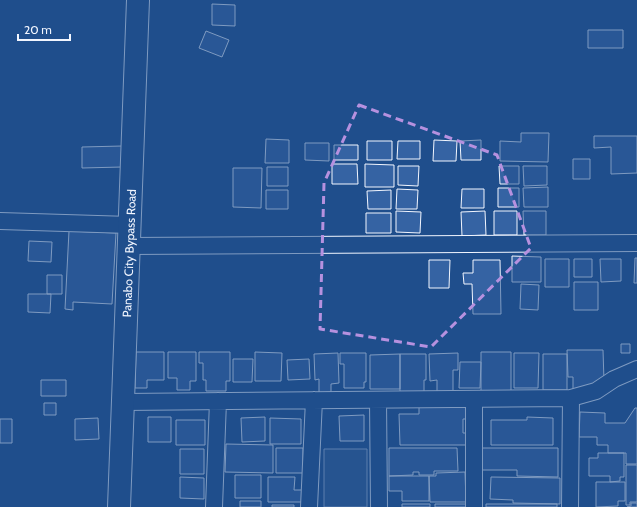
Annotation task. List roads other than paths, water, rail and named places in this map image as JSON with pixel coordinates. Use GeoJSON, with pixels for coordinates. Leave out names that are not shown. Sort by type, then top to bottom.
{"type":"FeatureCollection","features":[{"type":"Feature","properties":{"kind":"main road","name":"Panabo City Bypass Road"},"geometry":{"type":"LineString","coordinates":[[119,507],[138,0]]}},
{"type":"Feature","properties":{"kind":"street"},"geometry":{"type":"LineString","coordinates":[[0,221],[130,235],[637,243]]}},
{"type":"Feature","properties":{"kind":"street"},"geometry":{"type":"LineString","coordinates":[[123,402],[572,398],[596,391],[614,379],[637,369]]}},
{"type":"Feature","properties":{"kind":"street"},"geometry":{"type":"LineString","coordinates":[[570,507],[572,398]]}},
{"type":"Feature","properties":{"kind":"street"},"geometry":{"type":"LineString","coordinates":[[309,507],[314,400]]}},
{"type":"Feature","properties":{"kind":"street"},"geometry":{"type":"LineString","coordinates":[[378,400],[379,507]]}},
{"type":"Feature","properties":{"kind":"street"},"geometry":{"type":"LineString","coordinates":[[474,400],[474,507]]}},
{"type":"Feature","properties":{"kind":"street"},"geometry":{"type":"LineString","coordinates":[[214,507],[218,401]]}}]}
